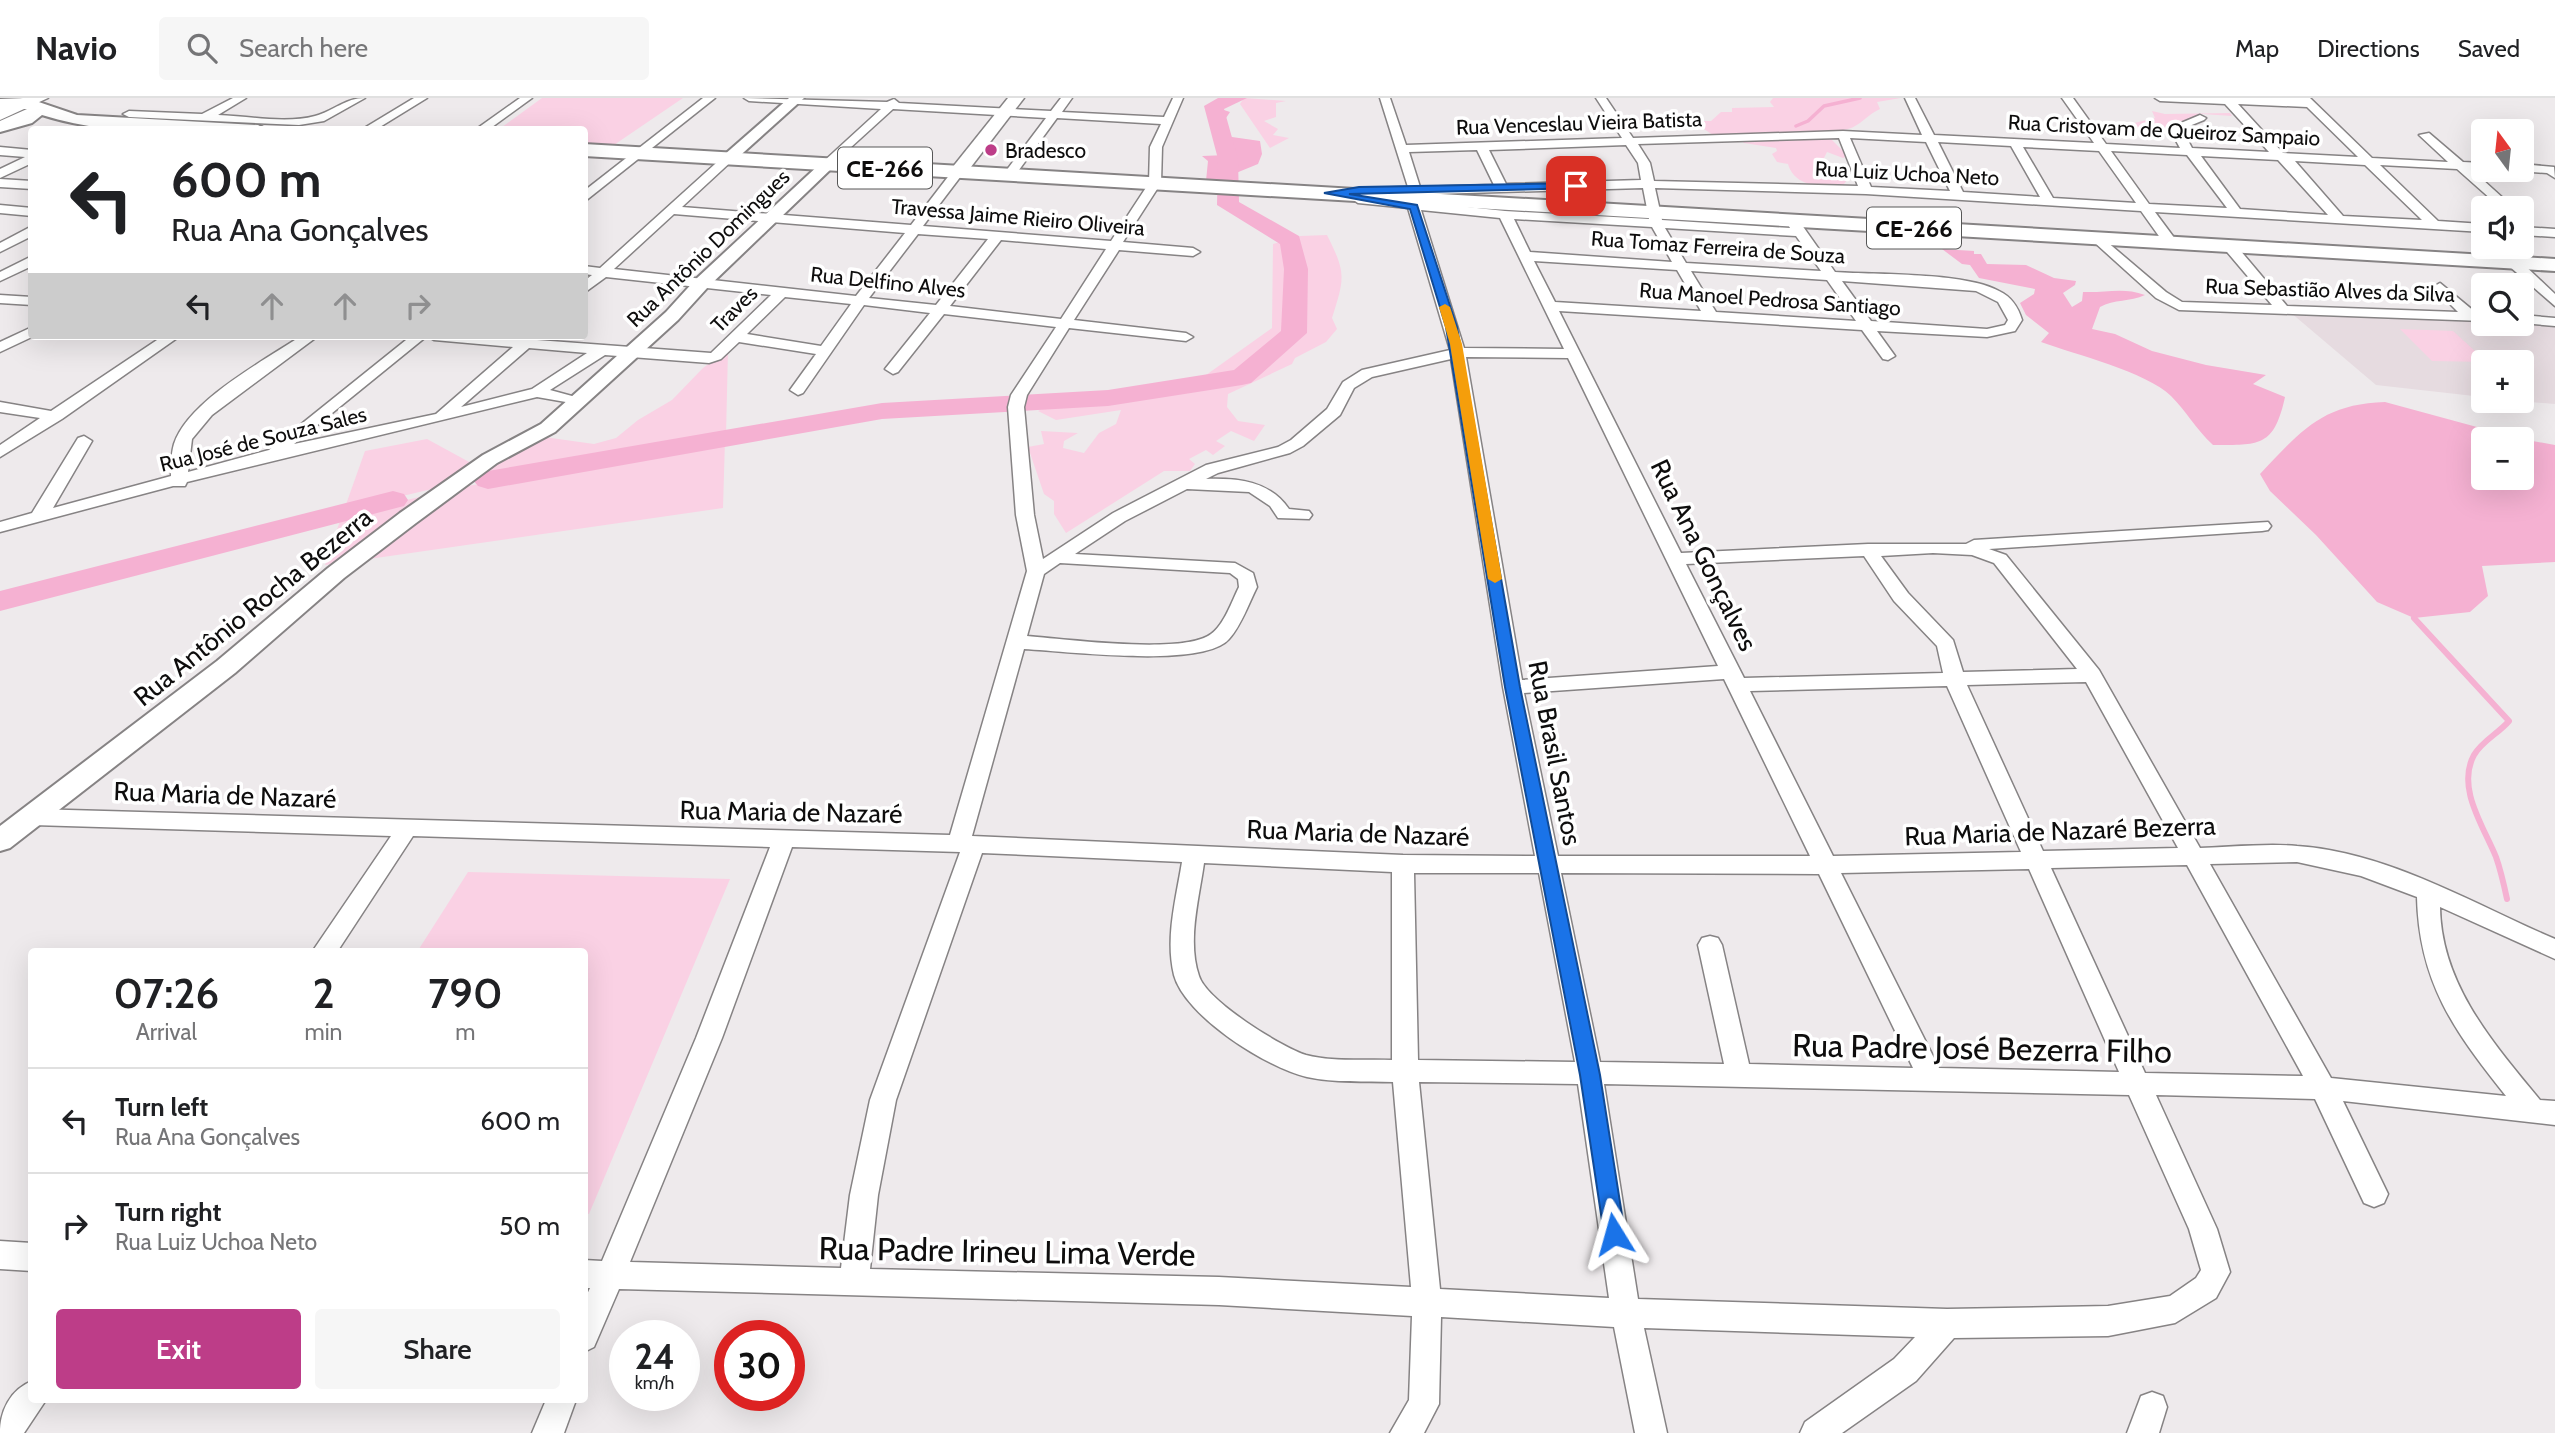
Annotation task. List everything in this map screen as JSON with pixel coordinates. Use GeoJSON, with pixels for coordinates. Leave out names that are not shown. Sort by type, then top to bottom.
{"type":"FeatureCollection","features":[{"type":"Feature","properties":{"kind":"highway"},"geometry":{"type":"LineString","coordinates":[[0,104],[37,102]]}},
{"type":"Feature","properties":{"kind":"highway"},"geometry":{"type":"LineString","coordinates":[[1,124],[37,102]]}},
{"type":"Feature","properties":{"kind":"main road"},"geometry":{"type":"LineString","coordinates":[[958,172],[1016,98]]}},
{"type":"Feature","properties":{"kind":"main road"},"geometry":{"type":"LineString","coordinates":[[37,102],[113,123]]}},
{"type":"Feature","properties":{"kind":"main road"},"geometry":{"type":"LineString","coordinates":[[1,124],[213,125]]}},
{"type":"Feature","properties":{"kind":"main road","name":"CE-266"},"geometry":{"type":"LineString","coordinates":[[588,150],[1328,193],[1796,226],[2099,239],[2555,265]]}},
{"type":"Feature","properties":{"kind":"street"},"geometry":{"type":"LineString","coordinates":[[213,125],[240,98]]}},
{"type":"Feature","properties":{"kind":"street"},"geometry":{"type":"LineString","coordinates":[[373,126],[422,98]]}},
{"type":"Feature","properties":{"kind":"street"},"geometry":{"type":"LineString","coordinates":[[486,126],[527,98]]}},
{"type":"Feature","properties":{"kind":"street"},"geometry":{"type":"LineString","coordinates":[[588,195],[710,98]]}},
{"type":"Feature","properties":{"kind":"street"},"geometry":{"type":"LineString","coordinates":[[749,98],[893,102],[1004,114],[1166,121]]}},
{"type":"Feature","properties":{"kind":"street"},"geometry":{"type":"LineString","coordinates":[[1009,174],[1067,98]]}},
{"type":"Feature","properties":{"kind":"street"},"geometry":{"type":"LineString","coordinates":[[854,1282],[864,1195],[883,1100],[966,845],[1036,571],[1025,515],[1018,395],[1155,183],[1156,147],[1178,98]]}},
{"type":"Feature","properties":{"kind":"street","name":"Rua Brasil Santos"},"geometry":{"type":"LineString","coordinates":[[1385,98],[1457,352],[1513,687],[1590,1075],[1626,1313],[1651,1433]]}},
{"type":"Feature","properties":{"kind":"street"},"geometry":{"type":"LineString","coordinates":[[1601,98],[1644,163],[1653,217],[1710,316]]}},
{"type":"Feature","properties":{"kind":"street"},"geometry":{"type":"LineString","coordinates":[[1910,98],[1958,195]]}},
{"type":"Feature","properties":{"kind":"street"},"geometry":{"type":"LineString","coordinates":[[2067,98],[2171,243]]}},
{"type":"Feature","properties":{"kind":"street"},"geometry":{"type":"LineString","coordinates":[[2148,98],[2159,103],[2227,99],[2308,101],[2433,224]]}},
{"type":"Feature","properties":{"kind":"street"},"geometry":{"type":"LineString","coordinates":[[588,285],[796,99]]}},
{"type":"Feature","properties":{"kind":"street"},"geometry":{"type":"LineString","coordinates":[[2227,99],[2278,155],[2289,161],[2339,219]]}},
{"type":"Feature","properties":{"kind":"street","name":"Rua Antônio Domingues"},"geometry":{"type":"LineString","coordinates":[[548,428],[631,354],[893,102]]}},
{"type":"Feature","properties":{"kind":"street"},"geometry":{"type":"LineString","coordinates":[[113,123],[151,103]]}},
{"type":"Feature","properties":{"kind":"street"},"geometry":{"type":"LineString","coordinates":[[213,125],[299,122],[341,109],[367,106],[400,111]]}},
{"type":"Feature","properties":{"kind":"street"},"geometry":{"type":"LineString","coordinates":[[2166,118],[2236,212]]}},
{"type":"Feature","properties":{"kind":"street"},"geometry":{"type":"LineString","coordinates":[[2175,128],[2200,118]]}},
{"type":"Feature","properties":{"kind":"street"},"geometry":{"type":"LineString","coordinates":[[1843,134],[1866,190]]}},
{"type":"Feature","properties":{"kind":"street","name":"Rua Venceslau Vieira Batista"},"geometry":{"type":"LineString","coordinates":[[1401,149],[1843,134]]}},
{"type":"Feature","properties":{"kind":"street","name":"Rua Cristovam de Queiroz Sampaio"},"geometry":{"type":"LineString","coordinates":[[1843,134],[1929,136],[2471,166]]}},
{"type":"Feature","properties":{"kind":"street"},"geometry":{"type":"LineString","coordinates":[[2425,135],[2494,196]]}},
{"type":"Feature","properties":{"kind":"street"},"geometry":{"type":"LineString","coordinates":[[2014,141],[2048,200]]}},
{"type":"Feature","properties":{"kind":"street"},"geometry":{"type":"LineString","coordinates":[[1481,146],[1502,188]]}},
{"type":"Feature","properties":{"kind":"street"},"geometry":{"type":"LineString","coordinates":[[0,151],[28,155]]}},
{"type":"Feature","properties":{"kind":"street"},"geometry":{"type":"LineString","coordinates":[[2534,156],[2553,171]]}},
{"type":"Feature","properties":{"kind":"street"},"geometry":{"type":"LineString","coordinates":[[0,174],[28,158]]}},
{"type":"Feature","properties":{"kind":"street"},"geometry":{"type":"LineString","coordinates":[[2534,170],[2553,171]]}},
{"type":"Feature","properties":{"kind":"street"},"geometry":{"type":"LineString","coordinates":[[798,390],[861,299],[958,172]]}},
{"type":"Feature","properties":{"kind":"street"},"geometry":{"type":"LineString","coordinates":[[0,183],[28,185]]}},
{"type":"Feature","properties":{"kind":"street","name":"Rua Luiz Uchoa Neto"},"geometry":{"type":"LineString","coordinates":[[1414,198],[1502,188],[1647,184],[1866,190],[2471,227]]}},
{"type":"Feature","properties":{"kind":"street"},"geometry":{"type":"LineString","coordinates":[[1328,193],[1414,198],[1505,215],[1653,217]]}},
{"type":"Feature","properties":{"kind":"street"},"geometry":{"type":"LineString","coordinates":[[0,209],[28,212]]}},
{"type":"Feature","properties":{"kind":"street","name":"Travessa Jaime Rieiro Oliveira"},"geometry":{"type":"LineString","coordinates":[[671,210],[1192,252]]}},
{"type":"Feature","properties":{"kind":"street","name":"Rua Ana Gonçalves"},"geometry":{"type":"LineString","coordinates":[[1505,215],[1576,354],[1932,1080]]}},
{"type":"Feature","properties":{"kind":"street"},"geometry":{"type":"LineString","coordinates":[[1796,226],[1888,356]]}},
{"type":"Feature","properties":{"kind":"street"},"geometry":{"type":"LineString","coordinates":[[2534,231],[2555,233]]}},
{"type":"Feature","properties":{"kind":"street"},"geometry":{"type":"LineString","coordinates":[[0,248],[28,232]]}},
{"type":"Feature","properties":{"kind":"street"},"geometry":{"type":"LineString","coordinates":[[893,369],[998,237]]}},
{"type":"Feature","properties":{"kind":"street","name":"Rua Sebastião Alves da Silva"},"geometry":{"type":"LineString","coordinates":[[2099,239],[2176,305],[2471,316]]}},
{"type":"Feature","properties":{"kind":"street"},"geometry":{"type":"LineString","coordinates":[[2229,246],[2282,308]]}},
{"type":"Feature","properties":{"kind":"street","name":"Rua Tomaz Ferreira de Souza"},"geometry":{"type":"LineString","coordinates":[[1524,256],[1681,264],[1952,284],[1990,291],[2010,306],[2014,315],[2013,325],[2005,331],[1987,333]]}},
{"type":"Feature","properties":{"kind":"street"},"geometry":{"type":"LineString","coordinates":[[0,277],[28,262]]}},
{"type":"Feature","properties":{"kind":"street"},"geometry":{"type":"LineString","coordinates":[[2514,263],[2555,302]]}},
{"type":"Feature","properties":{"kind":"street","name":"Rua Delfino Alves"},"geometry":{"type":"LineString","coordinates":[[588,270],[1186,337]]}},
{"type":"Feature","properties":{"kind":"street"},"geometry":{"type":"LineString","coordinates":[[2440,287],[2471,311]]}},
{"type":"Feature","properties":{"kind":"street","name":"Traves"},"geometry":{"type":"LineString","coordinates":[[631,354],[698,359],[716,356],[782,292]]}},
{"type":"Feature","properties":{"kind":"street"},"geometry":{"type":"LineString","coordinates":[[0,299],[28,301]]}},
{"type":"Feature","properties":{"kind":"street","name":"Rua Manoel Pedrosa Santiago"},"geometry":{"type":"LineString","coordinates":[[1550,306],[1987,333]]}},
{"type":"Feature","properties":{"kind":"street"},"geometry":{"type":"LineString","coordinates":[[2534,320],[2555,322]]}},
{"type":"Feature","properties":{"kind":"street"},"geometry":{"type":"LineString","coordinates":[[0,348],[28,333]]}},
{"type":"Feature","properties":{"kind":"street"},"geometry":{"type":"LineString","coordinates":[[736,337],[825,351]]}},
{"type":"Feature","properties":{"kind":"street"},"geometry":{"type":"LineString","coordinates":[[0,452],[167,340]]}},
{"type":"Feature","properties":{"kind":"street"},"geometry":{"type":"LineString","coordinates":[[179,482],[181,449],[191,429],[231,394],[305,340]]}},
{"type":"Feature","properties":{"kind":"street"},"geometry":{"type":"LineString","coordinates":[[272,454],[415,340]]}},
{"type":"Feature","properties":{"kind":"street"},"geometry":{"type":"LineString","coordinates":[[510,340],[631,354]]}},
{"type":"Feature","properties":{"kind":"street"},"geometry":{"type":"LineString","coordinates":[[439,418],[529,341]]}},
{"type":"Feature","properties":{"kind":"street"},"geometry":{"type":"LineString","coordinates":[[537,392],[599,352]]}},
{"type":"Feature","properties":{"kind":"street"},"geometry":{"type":"LineString","coordinates":[[1036,571],[1119,516],[1212,469],[1284,450],[1297,443],[1334,412],[1345,389],[1363,375],[1457,352],[1576,354]]}},
{"type":"Feature","properties":{"kind":"street"},"geometry":{"type":"LineString","coordinates":[[537,392],[578,402]]}},
{"type":"Feature","properties":{"kind":"street","name":"Rua José de Souza Sales"},"geometry":{"type":"LineString","coordinates":[[0,527],[179,482],[272,454],[439,418],[537,392]]}},
{"type":"Feature","properties":{"kind":"street"},"geometry":{"type":"LineString","coordinates":[[0,407],[56,416]]}},
{"type":"Feature","properties":{"kind":"street","name":"Rua Antônio Rocha Bezerra"},"geometry":{"type":"LineString","coordinates":[[0,841],[226,667],[336,573],[408,518],[490,459],[548,428]]}},
{"type":"Feature","properties":{"kind":"street"},"geometry":{"type":"LineString","coordinates":[[38,518],[84,441]]}},
{"type":"Feature","properties":{"kind":"street"},"geometry":{"type":"LineString","coordinates":[[1182,484],[1242,484],[1266,494],[1280,506],[1284,514],[1303,515]]}},
{"type":"Feature","properties":{"kind":"street"},"geometry":{"type":"LineString","coordinates":[[1676,559],[1933,548],[2262,526]]}},
{"type":"Feature","properties":{"kind":"street"},"geometry":{"type":"LineString","coordinates":[[1933,548],[1974,550],[2000,559],[2092,675],[2323,1088],[2374,1194]]}},
{"type":"Feature","properties":{"kind":"street"},"geometry":{"type":"LineString","coordinates":[[1868,549],[1901,597],[1946,644],[1955,681],[2138,1085]]}},
{"type":"Feature","properties":{"kind":"street"},"geometry":{"type":"LineString","coordinates":[[1016,642],[1167,651],[1193,649],[1222,636],[1248,587],[1247,577],[1235,568],[1059,558]]}},
{"type":"Feature","properties":{"kind":"street"},"geometry":{"type":"LineString","coordinates":[[1513,687],[1735,679],[1955,681],[2092,675]]}},
{"type":"Feature","properties":{"kind":"street","name":"Rua Maria de Nazaré"},"geometry":{"type":"LineString","coordinates":[[33,817],[966,845],[1403,864],[1548,866]]}},
{"type":"Feature","properties":{"kind":"street"},"geometry":{"type":"LineString","coordinates":[[327,948],[406,830]]}},
{"type":"Feature","properties":{"kind":"street"},"geometry":{"type":"LineString","coordinates":[[588,1316],[596,1275],[709,1038],[783,841]]}},
{"type":"Feature","properties":{"kind":"street","name":"Rua Maria de Nazaré Bezerra"},"geometry":{"type":"LineString","coordinates":[[1548,866],[2035,862],[2194,854],[2297,854],[2329,857],[2377,870],[2555,950]]}},
{"type":"Feature","properties":{"kind":"street","name":"Rua Padre José Bezerra Filho"},"geometry":{"type":"LineString","coordinates":[[1194,855],[1182,951],[1187,981],[1203,1001],[1262,1043],[1298,1063],[1340,1070],[1739,1075],[2323,1088],[2544,1112]]}},
{"type":"Feature","properties":{"kind":"street"},"geometry":{"type":"LineString","coordinates":[[1403,864],[1405,1070],[1427,1302],[1424,1404],[1406,1433]]}},
{"type":"Feature","properties":{"kind":"street"},"geometry":{"type":"LineString","coordinates":[[2428,894],[2430,941],[2447,992],[2487,1053],[2544,1112]]}},
{"type":"Feature","properties":{"kind":"street"},"geometry":{"type":"LineString","coordinates":[[1710,945],[1739,1075]]}},
{"type":"Feature","properties":{"kind":"street","name":"Rua Padre Irineu Lima Verde"},"geometry":{"type":"LineString","coordinates":[[596,1275],[1219,1291],[1626,1313],[1947,1324],[2108,1321],[2175,1309],[2206,1288],[2216,1272],[2203,1230],[2138,1085]]}},
{"type":"Feature","properties":{"kind":"street"},"geometry":{"type":"LineString","coordinates":[[0,1255],[28,1257]]}},
{"type":"Feature","properties":{"kind":"street"},"geometry":{"type":"LineString","coordinates":[[1816,1433],[1905,1370],[1947,1324]]}},
{"type":"Feature","properties":{"kind":"street"},"geometry":{"type":"LineString","coordinates":[[5,1433],[28,1401]]}},
{"type":"Feature","properties":{"kind":"street"},"geometry":{"type":"LineString","coordinates":[[548,1433],[560,1403]]}},
{"type":"Feature","properties":{"kind":"shaded area"},"geometry":{"type":"Polygon","coordinates":[[[542,98],[683,98],[611,147],[588,144],[588,126],[504,126],[542,98]]]}},
{"type":"Feature","properties":{"kind":"shaded area"},"geometry":{"type":"Polygon","coordinates":[[[1244,98],[1286,101],[1276,103],[1276,117],[1264,121],[1278,129],[1273,135],[1289,138],[1270,148],[1240,104],[1244,98]]]}},
{"type":"Feature","properties":{"kind":"shaded area"},"geometry":{"type":"Polygon","coordinates":[[[1773,98],[1901,98],[1877,102],[1880,109],[1848,129],[1833,132],[1799,135],[1713,135],[1698,125],[1700,121],[1711,121],[1721,112],[1732,112],[1732,108],[1774,107],[1770,102],[1773,98]]]}},
{"type":"Feature","properties":{"kind":"shaded area"},"geometry":{"type":"Polygon","coordinates":[[[1233,99],[1221,109],[1230,112],[1222,124],[1225,136],[1260,141],[1262,154],[1258,164],[1236,173],[1219,171],[1223,181],[1206,181],[1208,161],[1202,156],[1227,155],[1217,137],[1215,105],[1233,99]]]}},
{"type":"Feature","properties":{"kind":"shaded area"},"geometry":{"type":"Polygon","coordinates":[[[2152,111],[2165,114],[2230,113],[2232,116],[2202,114],[2171,125],[2176,133],[2165,134],[2126,125],[2155,118],[2152,111]]]}},
{"type":"Feature","properties":{"kind":"shaded area"},"geometry":{"type":"Polygon","coordinates":[[[1827,135],[1848,156],[1843,158],[1827,152],[1824,158],[1828,166],[1847,180],[1844,184],[1818,186],[1802,181],[1791,171],[1788,164],[1777,162],[1772,154],[1777,151],[1776,148],[1744,143],[1739,139],[1827,135]]]}},
{"type":"Feature","properties":{"kind":"shaded area"},"geometry":{"type":"Polygon","coordinates":[[[1327,235],[1338,258],[1342,275],[1332,318],[1337,329],[1326,342],[1295,358],[1292,364],[1228,394],[1227,407],[1238,421],[1265,425],[1254,441],[1231,431],[1216,441],[1225,446],[1213,455],[1206,450],[1189,459],[1195,464],[1190,471],[1164,471],[1066,533],[1054,514],[1054,501],[1044,494],[1028,447],[1044,444],[1041,431],[1078,433],[1064,441],[1063,448],[1084,453],[1099,433],[1116,424],[1121,410],[1056,420],[1038,411],[1068,396],[1192,385],[1272,328],[1273,244],[1300,236],[1327,235]]]}},
{"type":"Feature","properties":{"kind":"shaded area"},"geometry":{"type":"Polygon","coordinates":[[[1942,249],[1974,251],[1974,254],[1981,254],[1987,264],[2026,265],[2054,278],[2076,281],[2075,285],[2063,293],[2072,307],[2082,301],[2083,292],[2122,291],[2145,295],[2100,307],[2092,329],[2115,334],[2152,351],[2206,365],[2266,375],[2253,384],[2285,397],[2276,426],[2270,434],[2254,443],[2213,445],[2160,387],[2109,364],[2041,342],[2049,333],[2026,315],[2020,303],[2034,294],[2035,289],[1979,278],[1970,265],[1962,264],[1942,249]]]}},
{"type":"Feature","properties":{"kind":"shaded area"},"geometry":{"type":"Polygon","coordinates":[[[2290,312],[2471,320],[2471,336],[2534,336],[2534,324],[2555,324],[2555,404],[2534,402],[2534,350],[2471,350],[2471,396],[2376,385],[2290,312]]]}},
{"type":"Feature","properties":{"kind":"shaded area"},"geometry":{"type":"Polygon","coordinates":[[[2400,329],[2453,331],[2474,350],[2471,350],[2471,362],[2432,361],[2400,329]]]}},
{"type":"Feature","properties":{"kind":"shaded area"},"geometry":{"type":"Polygon","coordinates":[[[728,350],[726,435],[460,484],[537,436],[594,444],[616,438],[638,420],[672,400],[703,368],[728,350]]]}},
{"type":"Feature","properties":{"kind":"shaded area"},"geometry":{"type":"Polygon","coordinates":[[[2385,402],[2477,427],[2471,427],[2471,490],[2534,490],[2534,441],[2555,445],[2555,562],[2482,566],[2488,596],[2470,612],[2414,618],[2377,602],[2316,535],[2270,491],[2260,474],[2314,423],[2329,414],[2363,404],[2385,402]]]}},
{"type":"Feature","properties":{"kind":"shaded area"},"geometry":{"type":"Polygon","coordinates":[[[427,439],[471,463],[436,488],[344,510],[365,451],[427,439]]]}},
{"type":"Feature","properties":{"kind":"shaded area"},"geometry":{"type":"Polygon","coordinates":[[[725,440],[723,508],[355,561],[451,489],[725,440]]]}},
{"type":"Feature","properties":{"kind":"shaded area"},"geometry":{"type":"Polygon","coordinates":[[[428,495],[343,563],[325,565],[342,515],[428,495]]]}},
{"type":"Feature","properties":{"kind":"shaded area"},"geometry":{"type":"Polygon","coordinates":[[[468,872],[730,879],[589,1214],[588,948],[420,948],[468,872]]]}},
{"type":"Feature","properties":{"kind":"waterway"},"geometry":{"type":"LineString","coordinates":[[488,480],[882,411],[1108,398],[1242,377],[1294,333],[1296,269],[1291,241],[1228,205],[1228,159],[1214,106],[1237,98]]}},
{"type":"Feature","properties":{"kind":"waterway"},"geometry":{"type":"LineString","coordinates":[[1796,126],[1808,121],[1824,106],[1860,98]]}},
{"type":"Feature","properties":{"kind":"waterway"},"geometry":{"type":"LineString","coordinates":[[0,601],[393,500]]}},
{"type":"Feature","properties":{"kind":"waterway"},"geometry":{"type":"LineString","coordinates":[[2414,618],[2509,721],[2477,750],[2469,768],[2468,781],[2474,807],[2496,857],[2507,899]]}},
{"type":"Feature","properties":{"kind":"slow traffic"},"geometry":{"type":"LineString","coordinates":[[1445,307],[1456,344],[1495,579]]}},
{"type":"Feature","properties":{"kind":"place","name":"Bradesco"},"geometry":{"type":"Point","coordinates":[991,150]}},
{"type":"Feature","properties":{"kind":"route"},"geometry":{"type":"LineString","coordinates":[[1576,186],[1359,190],[1328,193],[1414,207],[1456,344],[1513,687],[1590,1075],[1614,1234]]}}]}
